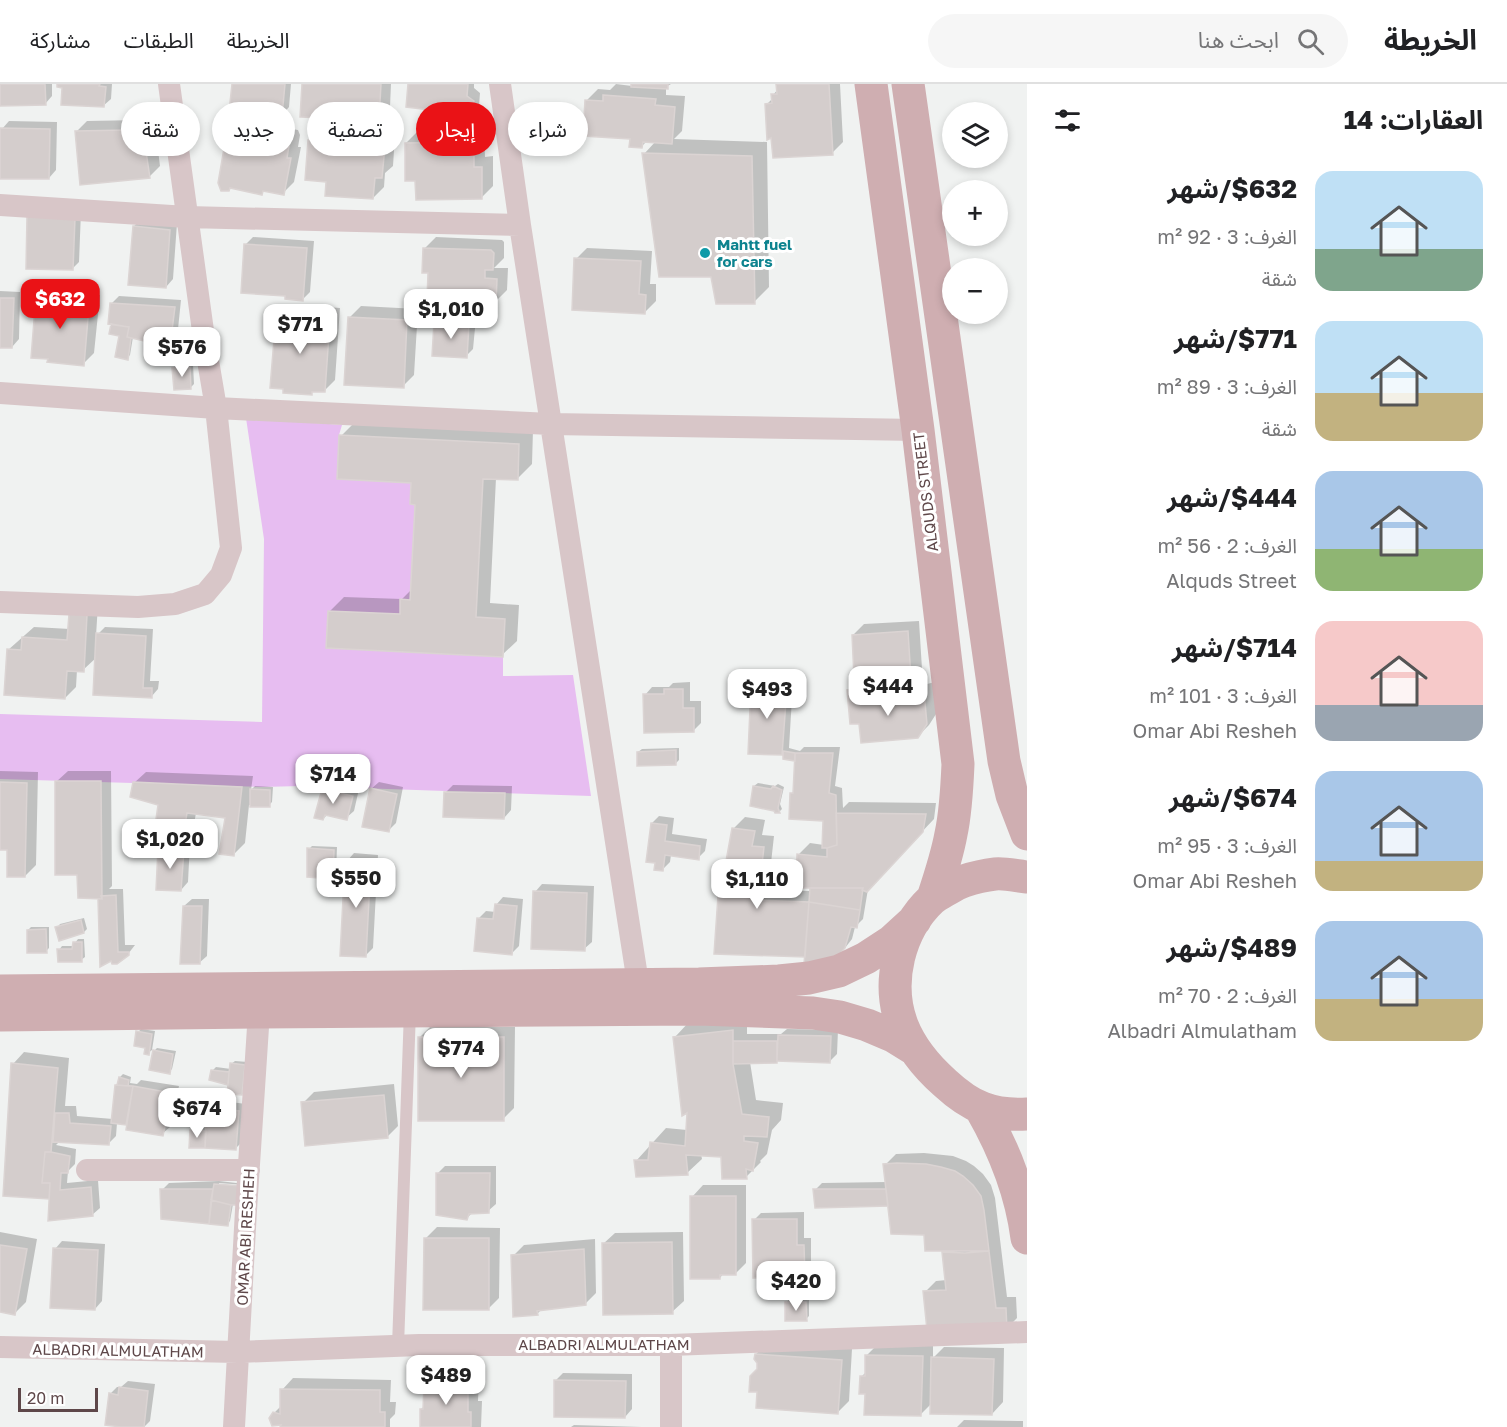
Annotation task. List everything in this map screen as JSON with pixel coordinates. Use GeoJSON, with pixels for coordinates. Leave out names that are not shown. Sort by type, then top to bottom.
{"type":"FeatureCollection","features":[{"type":"Feature","properties":{"kind":"main road","name":"ALQUDS STREET"},"geometry":{"type":"LineString","coordinates":[[871,84],[918,430],[958,764],[957,798],[944,865],[924,909],[902,944],[896,971],[895,998],[902,1025],[914,1048]]}},
{"type":"Feature","properties":{"kind":"main road"},"geometry":{"type":"LineString","coordinates":[[908,84],[1004,761],[1012,795],[1027,834]]}},
{"type":"Feature","properties":{"kind":"main road"},"geometry":{"type":"LineString","coordinates":[[0,991],[711,983],[809,978],[839,971],[866,958],[892,941],[924,909],[963,881],[995,874],[1027,877]]}},
{"type":"Feature","properties":{"kind":"main road"},"geometry":{"type":"LineString","coordinates":[[0,1016],[699,1009],[813,1013],[840,1017],[893,1036],[914,1048],[933,1072],[955,1092],[981,1109],[1009,1115],[1027,1114]]}},
{"type":"Feature","properties":{"kind":"main road"},"geometry":{"type":"LineString","coordinates":[[981,1109],[994,1131],[1014,1179],[1027,1238]]}},
{"type":"Feature","properties":{"kind":"street"},"geometry":{"type":"LineString","coordinates":[[0,602],[138,607],[176,604],[205,594],[221,575],[231,548],[216,408],[203,331],[169,84]]}},
{"type":"Feature","properties":{"kind":"street"},"geometry":{"type":"LineString","coordinates":[[500,84],[638,983]]}},
{"type":"Feature","properties":{"kind":"street"},"geometry":{"type":"LineString","coordinates":[[0,205],[187,217],[520,225]]}},
{"type":"Feature","properties":{"kind":"street"},"geometry":{"type":"LineString","coordinates":[[0,393],[216,408],[551,424],[918,430]]}},
{"type":"Feature","properties":{"kind":"street","name":"OMAR ABI RESHEH"},"geometry":{"type":"LineString","coordinates":[[234,1427],[259,1012]]}},
{"type":"Feature","properties":{"kind":"street"},"geometry":{"type":"LineString","coordinates":[[87,1170],[249,1170]]}},
{"type":"Feature","properties":{"kind":"street","name":"ALBADRI ALMULATHAM"},"geometry":{"type":"LineString","coordinates":[[0,1347],[238,1352],[398,1346],[671,1345],[1027,1332]]}},
{"type":"Feature","properties":{"kind":"street"},"geometry":{"type":"LineString","coordinates":[[671,1345],[671,1427]]}},
{"type":"Feature","properties":{"kind":"lane"},"geometry":{"type":"LineString","coordinates":[[398,1346],[410,1011]]}},
{"type":"Feature","properties":{"kind":"shaded area"},"geometry":{"type":"Polygon","coordinates":[[[246,418],[342,425],[339,435],[337,479],[411,483],[410,504],[415,505],[410,600],[400,599],[400,614],[328,611],[326,648],[503,657],[503,676],[573,675],[591,796],[0,779],[0,714],[262,722],[264,539],[246,418]]]}},
{"type":"Feature","properties":{"kind":"building"},"geometry":{"type":"Polygon","coordinates":[[[0,84],[45,84],[46,105],[0,106],[0,84]]]}},
{"type":"Feature","properties":{"kind":"building"},"geometry":{"type":"Polygon","coordinates":[[[57,84],[100,84],[99,86],[106,87],[104,107],[61,105],[62,88],[57,87],[57,84]]]}},
{"type":"Feature","properties":{"kind":"building"},"geometry":{"type":"Polygon","coordinates":[[[232,84],[285,84],[283,102],[230,102],[232,84]]]}},
{"type":"Feature","properties":{"kind":"building"},"geometry":{"type":"Polygon","coordinates":[[[302,84],[381,84],[380,102],[307,102],[307,117],[300,117],[302,84]]]}},
{"type":"Feature","properties":{"kind":"building"},"geometry":{"type":"Polygon","coordinates":[[[408,84],[468,84],[467,96],[474,101],[416,102],[416,108],[406,107],[408,84]]]}},
{"type":"Feature","properties":{"kind":"building"},"geometry":{"type":"Polygon","coordinates":[[[631,84],[668,84],[668,89],[631,87],[631,84]]]}},
{"type":"Feature","properties":{"kind":"building"},"geometry":{"type":"Polygon","coordinates":[[[776,84],[829,84],[833,155],[773,158],[771,138],[767,140],[765,104],[772,103],[771,94],[777,94],[776,84]]]}},
{"type":"Feature","properties":{"kind":"building"},"geometry":{"type":"Polygon","coordinates":[[[603,95],[656,99],[655,105],[675,107],[672,144],[643,142],[642,148],[629,147],[630,139],[588,136],[588,102],[585,100],[603,101],[603,95]]]}},
{"type":"Feature","properties":{"kind":"building"},"geometry":{"type":"Polygon","coordinates":[[[0,128],[50,129],[49,179],[0,179],[0,128]]]}},
{"type":"Feature","properties":{"kind":"building"},"geometry":{"type":"Polygon","coordinates":[[[121,130],[121,156],[147,156],[150,178],[80,185],[75,131],[121,130]]]}},
{"type":"Feature","properties":{"kind":"building"},"geometry":{"type":"Polygon","coordinates":[[[405,143],[416,143],[416,156],[474,156],[474,167],[482,167],[482,199],[416,200],[415,181],[405,181],[405,143]]]}},
{"type":"Feature","properties":{"kind":"building"},"geometry":{"type":"Polygon","coordinates":[[[307,153],[307,156],[384,156],[382,178],[375,178],[373,199],[325,196],[326,182],[305,180],[307,153]]]}},
{"type":"Feature","properties":{"kind":"building","name":"Mahtt fuel for cars"},"geometry":{"type":"Polygon","coordinates":[[[642,153],[752,156],[755,304],[716,304],[711,277],[659,277],[642,153]]]}},
{"type":"Feature","properties":{"kind":"building"},"geometry":{"type":"Polygon","coordinates":[[[223,156],[287,156],[287,158],[291,158],[284,195],[263,191],[262,195],[230,188],[229,191],[221,191],[218,183],[223,156]]]}},
{"type":"Feature","properties":{"kind":"building"},"geometry":{"type":"Polygon","coordinates":[[[27,216],[75,218],[73,270],[26,269],[27,216]]]}},
{"type":"Feature","properties":{"kind":"building"},"geometry":{"type":"Polygon","coordinates":[[[133,226],[170,230],[166,288],[128,285],[133,226]]]}},
{"type":"Feature","properties":{"kind":"building"},"geometry":{"type":"Polygon","coordinates":[[[244,244],[307,248],[303,301],[285,299],[285,296],[241,293],[244,244]]]}},
{"type":"Feature","properties":{"kind":"building"},"geometry":{"type":"Polygon","coordinates":[[[423,248],[491,250],[494,253],[493,270],[485,270],[485,278],[497,279],[496,303],[427,300],[428,273],[422,273],[423,248]]]}},
{"type":"Feature","properties":{"kind":"building"},"geometry":{"type":"Polygon","coordinates":[[[574,258],[641,261],[639,294],[646,295],[645,314],[572,310],[574,258]]]}},
{"type":"Feature","properties":{"kind":"building"},"geometry":{"type":"Polygon","coordinates":[[[36,295],[85,300],[85,305],[89,306],[84,366],[31,358],[36,295]]]}},
{"type":"Feature","properties":{"kind":"building"},"geometry":{"type":"Polygon","coordinates":[[[0,298],[14,298],[12,348],[0,348],[0,298]]]}},
{"type":"Feature","properties":{"kind":"building"},"geometry":{"type":"Polygon","coordinates":[[[110,303],[175,307],[171,338],[151,334],[149,342],[127,337],[129,327],[108,324],[110,303]]]}},
{"type":"Feature","properties":{"kind":"building"},"geometry":{"type":"Polygon","coordinates":[[[276,315],[330,319],[325,392],[312,392],[312,395],[283,393],[283,389],[270,388],[276,315]]]}},
{"type":"Feature","properties":{"kind":"building"},"geometry":{"type":"Polygon","coordinates":[[[348,317],[407,320],[404,388],[344,385],[348,317]]]}},
{"type":"Feature","properties":{"kind":"building"},"geometry":{"type":"Polygon","coordinates":[[[434,322],[469,324],[467,358],[432,356],[434,322]]]}},
{"type":"Feature","properties":{"kind":"building"},"geometry":{"type":"Polygon","coordinates":[[[111,324],[129,327],[127,337],[131,338],[128,360],[115,357],[119,336],[109,334],[111,324]]]}},
{"type":"Feature","properties":{"kind":"building"},"geometry":{"type":"Polygon","coordinates":[[[190,367],[191,389],[174,390],[172,368],[190,367]]]}},
{"type":"Feature","properties":{"kind":"building"},"geometry":{"type":"Polygon","coordinates":[[[339,435],[519,444],[518,480],[483,479],[476,617],[505,619],[503,657],[326,648],[328,611],[400,614],[400,599],[410,600],[415,505],[410,504],[411,483],[337,479],[339,435]]]}},
{"type":"Feature","properties":{"kind":"building"},"geometry":{"type":"Polygon","coordinates":[[[69,614],[87,615],[84,672],[67,671],[65,699],[4,695],[7,649],[21,650],[22,637],[67,640],[69,614]]]}},
{"type":"Feature","properties":{"kind":"building"},"geometry":{"type":"Polygon","coordinates":[[[908,631],[912,695],[855,698],[852,635],[908,631]]]}},
{"type":"Feature","properties":{"kind":"building"},"geometry":{"type":"Polygon","coordinates":[[[96,633],[146,636],[143,688],[152,688],[152,698],[93,695],[96,633]]]}},
{"type":"Feature","properties":{"kind":"building"},"geometry":{"type":"Polygon","coordinates":[[[751,686],[787,688],[782,755],[748,754],[751,686]]]}},
{"type":"Feature","properties":{"kind":"building"},"geometry":{"type":"Polygon","coordinates":[[[664,689],[683,689],[683,708],[694,708],[694,732],[644,733],[643,694],[664,694],[664,689]]]}},
{"type":"Feature","properties":{"kind":"building"},"geometry":{"type":"Polygon","coordinates":[[[855,689],[855,698],[912,695],[924,692],[927,724],[918,738],[861,743],[859,724],[850,724],[847,690],[855,689]]]}},
{"type":"Feature","properties":{"kind":"building"},"geometry":{"type":"Polygon","coordinates":[[[676,750],[676,765],[637,766],[637,752],[676,750]]]}},
{"type":"Feature","properties":{"kind":"building"},"geometry":{"type":"Polygon","coordinates":[[[783,751],[795,753],[795,761],[783,759],[783,751]]]}},
{"type":"Feature","properties":{"kind":"building"},"geometry":{"type":"Polygon","coordinates":[[[795,753],[833,753],[829,793],[836,795],[837,845],[822,848],[823,821],[789,819],[795,753]]]}},
{"type":"Feature","properties":{"kind":"building"},"geometry":{"type":"Polygon","coordinates":[[[55,781],[101,781],[102,899],[78,898],[77,875],[55,875],[55,781]]]}},
{"type":"Feature","properties":{"kind":"building"},"geometry":{"type":"Polygon","coordinates":[[[0,782],[27,783],[25,877],[7,877],[7,850],[0,850],[0,782]]]}},
{"type":"Feature","properties":{"kind":"building"},"geometry":{"type":"Polygon","coordinates":[[[133,782],[242,787],[234,856],[219,854],[225,818],[187,813],[183,837],[154,833],[158,805],[130,797],[133,782]]]}},
{"type":"Feature","properties":{"kind":"building"},"geometry":{"type":"Polygon","coordinates":[[[753,786],[771,789],[773,786],[782,790],[778,808],[780,813],[750,806],[753,786]]]}},
{"type":"Feature","properties":{"kind":"building"},"geometry":{"type":"Polygon","coordinates":[[[370,788],[397,794],[389,832],[362,827],[370,788]]]}},
{"type":"Feature","properties":{"kind":"building"},"geometry":{"type":"Polygon","coordinates":[[[250,789],[270,790],[270,807],[250,807],[250,789]]]}},
{"type":"Feature","properties":{"kind":"building"},"geometry":{"type":"Polygon","coordinates":[[[322,789],[353,796],[347,820],[325,815],[323,820],[314,818],[322,789]]]}},
{"type":"Feature","properties":{"kind":"building"},"geometry":{"type":"Polygon","coordinates":[[[444,792],[505,793],[504,819],[443,817],[444,792]]]}},
{"type":"Feature","properties":{"kind":"building"},"geometry":{"type":"Polygon","coordinates":[[[836,813],[926,814],[923,832],[867,892],[862,890],[863,888],[796,888],[797,854],[827,857],[827,848],[837,845],[836,813]]]}},
{"type":"Feature","properties":{"kind":"building"},"geometry":{"type":"Polygon","coordinates":[[[651,823],[667,825],[665,841],[700,846],[699,860],[665,855],[663,871],[654,870],[655,863],[646,862],[651,823]]]}},
{"type":"Feature","properties":{"kind":"building"},"geometry":{"type":"Polygon","coordinates":[[[732,828],[755,831],[752,846],[764,847],[758,900],[809,902],[805,957],[714,954],[718,896],[732,897],[737,862],[726,861],[732,828]]]}},
{"type":"Feature","properties":{"kind":"building"},"geometry":{"type":"Polygon","coordinates":[[[158,848],[184,850],[181,891],[156,890],[158,848]]]}},
{"type":"Feature","properties":{"kind":"building"},"geometry":{"type":"Polygon","coordinates":[[[307,848],[334,850],[333,879],[307,877],[307,848]]]}},
{"type":"Feature","properties":{"kind":"building"},"geometry":{"type":"Polygon","coordinates":[[[345,860],[371,861],[366,957],[340,956],[345,860]]]}},
{"type":"Feature","properties":{"kind":"building"},"geometry":{"type":"Polygon","coordinates":[[[810,888],[863,888],[860,910],[809,902],[810,888]]]}},
{"type":"Feature","properties":{"kind":"building"},"geometry":{"type":"Polygon","coordinates":[[[533,891],[587,893],[585,951],[531,949],[533,891]]]}},
{"type":"Feature","properties":{"kind":"building"},"geometry":{"type":"Polygon","coordinates":[[[116,895],[118,952],[129,952],[129,955],[117,964],[112,964],[111,961],[100,967],[98,899],[102,899],[101,896],[116,895]]]}},
{"type":"Feature","properties":{"kind":"building"},"geometry":{"type":"Polygon","coordinates":[[[809,902],[860,910],[857,928],[851,927],[845,948],[837,957],[804,964],[809,902]]]}},
{"type":"Feature","properties":{"kind":"building"},"geometry":{"type":"Polygon","coordinates":[[[495,904],[517,906],[512,955],[474,951],[477,918],[493,919],[495,904]]]}},
{"type":"Feature","properties":{"kind":"building"},"geometry":{"type":"Polygon","coordinates":[[[183,906],[202,906],[200,964],[180,964],[183,906]]]}},
{"type":"Feature","properties":{"kind":"building"},"geometry":{"type":"Polygon","coordinates":[[[81,920],[84,933],[59,941],[55,927],[81,920]]]}},
{"type":"Feature","properties":{"kind":"building"},"geometry":{"type":"Polygon","coordinates":[[[46,929],[47,953],[27,953],[27,930],[46,929]]]}},
{"type":"Feature","properties":{"kind":"building"},"geometry":{"type":"Polygon","coordinates":[[[73,942],[82,942],[82,962],[58,962],[57,949],[72,949],[73,942]]]}},
{"type":"Feature","properties":{"kind":"building"},"geometry":{"type":"Polygon","coordinates":[[[733,1030],[733,1064],[742,1114],[769,1117],[767,1137],[744,1136],[744,1141],[758,1143],[753,1171],[746,1169],[747,1179],[722,1179],[721,1157],[686,1155],[688,1175],[636,1177],[634,1160],[648,1160],[650,1142],[685,1146],[687,1113],[682,1116],[673,1037],[733,1030]]]}},
{"type":"Feature","properties":{"kind":"building"},"geometry":{"type":"Polygon","coordinates":[[[136,1031],[152,1034],[149,1055],[144,1054],[145,1048],[134,1046],[136,1031]]]}},
{"type":"Feature","properties":{"kind":"building"},"geometry":{"type":"Polygon","coordinates":[[[778,1035],[831,1036],[830,1063],[777,1061],[778,1035]]]}},
{"type":"Feature","properties":{"kind":"building"},"geometry":{"type":"Polygon","coordinates":[[[418,1037],[504,1037],[504,1121],[418,1121],[418,1037]]]}},
{"type":"Feature","properties":{"kind":"building"},"geometry":{"type":"Polygon","coordinates":[[[733,1041],[777,1041],[777,1063],[733,1064],[733,1041]]]}},
{"type":"Feature","properties":{"kind":"building"},"geometry":{"type":"Polygon","coordinates":[[[153,1050],[173,1054],[170,1074],[149,1070],[153,1050]]]}},
{"type":"Feature","properties":{"kind":"building"},"geometry":{"type":"Polygon","coordinates":[[[11,1063],[58,1068],[51,1152],[45,1152],[42,1183],[50,1183],[49,1199],[3,1196],[11,1063]]]}},
{"type":"Feature","properties":{"kind":"building"},"geometry":{"type":"Polygon","coordinates":[[[230,1063],[245,1065],[242,1095],[227,1094],[230,1063]]]}},
{"type":"Feature","properties":{"kind":"building"},"geometry":{"type":"Polygon","coordinates":[[[211,1070],[229,1072],[228,1085],[209,1080],[211,1070]]]}},
{"type":"Feature","properties":{"kind":"building"},"geometry":{"type":"Polygon","coordinates":[[[119,1077],[129,1080],[128,1086],[117,1085],[119,1077]]]}},
{"type":"Feature","properties":{"kind":"building"},"geometry":{"type":"Polygon","coordinates":[[[115,1085],[133,1086],[126,1125],[111,1123],[115,1085]]]}},
{"type":"Feature","properties":{"kind":"building"},"geometry":{"type":"Polygon","coordinates":[[[133,1086],[172,1093],[163,1136],[126,1130],[133,1086]]]}},
{"type":"Feature","properties":{"kind":"building"},"geometry":{"type":"Polygon","coordinates":[[[384,1095],[388,1138],[305,1146],[301,1102],[384,1095]]]}},
{"type":"Feature","properties":{"kind":"building"},"geometry":{"type":"Polygon","coordinates":[[[206,1107],[239,1111],[236,1150],[205,1148],[206,1107]]]}},
{"type":"Feature","properties":{"kind":"building"},"geometry":{"type":"Polygon","coordinates":[[[55,1113],[69,1113],[70,1123],[111,1126],[109,1145],[53,1142],[55,1113]]]}},
{"type":"Feature","properties":{"kind":"building"},"geometry":{"type":"Polygon","coordinates":[[[190,1130],[206,1131],[205,1148],[189,1148],[190,1130]]]}},
{"type":"Feature","properties":{"kind":"building"},"geometry":{"type":"Polygon","coordinates":[[[45,1152],[70,1156],[68,1173],[61,1173],[60,1190],[91,1187],[93,1216],[48,1221],[50,1183],[42,1183],[45,1152]]]}},
{"type":"Feature","properties":{"kind":"building"},"geometry":{"type":"Polygon","coordinates":[[[883,1164],[926,1164],[955,1171],[973,1185],[981,1196],[989,1251],[925,1251],[924,1235],[891,1234],[883,1164]]]}},
{"type":"Feature","properties":{"kind":"building"},"geometry":{"type":"Polygon","coordinates":[[[436,1173],[490,1173],[489,1213],[469,1214],[467,1220],[436,1215],[436,1173]]]}},
{"type":"Feature","properties":{"kind":"building"},"geometry":{"type":"Polygon","coordinates":[[[214,1184],[243,1186],[240,1205],[211,1200],[214,1184]]]}},
{"type":"Feature","properties":{"kind":"building"},"geometry":{"type":"Polygon","coordinates":[[[160,1189],[213,1189],[209,1224],[161,1219],[160,1189]]]}},
{"type":"Feature","properties":{"kind":"building"},"geometry":{"type":"Polygon","coordinates":[[[813,1189],[886,1189],[888,1206],[815,1208],[813,1189]]]}},
{"type":"Feature","properties":{"kind":"building"},"geometry":{"type":"Polygon","coordinates":[[[690,1196],[736,1196],[736,1275],[720,1275],[720,1279],[690,1279],[690,1196]]]}},
{"type":"Feature","properties":{"kind":"building"},"geometry":{"type":"Polygon","coordinates":[[[211,1200],[231,1205],[228,1226],[209,1224],[211,1200]]]}},
{"type":"Feature","properties":{"kind":"building"},"geometry":{"type":"Polygon","coordinates":[[[752,1219],[797,1219],[797,1245],[804,1245],[805,1277],[753,1278],[752,1219]]]}},
{"type":"Feature","properties":{"kind":"building"},"geometry":{"type":"Polygon","coordinates":[[[424,1238],[489,1238],[489,1310],[423,1310],[424,1238]]]}},
{"type":"Feature","properties":{"kind":"building"},"geometry":{"type":"Polygon","coordinates":[[[672,1242],[673,1314],[603,1315],[602,1243],[672,1242]]]}},
{"type":"Feature","properties":{"kind":"building"},"geometry":{"type":"Polygon","coordinates":[[[0,1245],[27,1249],[15,1315],[0,1312],[0,1245]]]}},
{"type":"Feature","properties":{"kind":"building"},"geometry":{"type":"Polygon","coordinates":[[[53,1248],[98,1250],[95,1310],[50,1308],[53,1248]]]}},
{"type":"Feature","properties":{"kind":"building"},"geometry":{"type":"Polygon","coordinates":[[[584,1249],[586,1305],[537,1311],[538,1315],[513,1317],[511,1255],[584,1249]]]}},
{"type":"Feature","properties":{"kind":"building"},"geometry":{"type":"Polygon","coordinates":[[[989,1251],[996,1308],[1006,1308],[1007,1331],[927,1330],[923,1291],[946,1290],[942,1252],[989,1251]]]}},
{"type":"Feature","properties":{"kind":"building"},"geometry":{"type":"Polygon","coordinates":[[[785,1302],[806,1302],[807,1321],[785,1321],[785,1302]]]}},
{"type":"Feature","properties":{"kind":"building"},"geometry":{"type":"Polygon","coordinates":[[[755,1354],[842,1360],[838,1414],[756,1408],[757,1392],[749,1392],[750,1376],[757,1369],[755,1354]]]}},
{"type":"Feature","properties":{"kind":"building"},"geometry":{"type":"Polygon","coordinates":[[[865,1355],[923,1356],[921,1416],[864,1415],[865,1394],[859,1394],[860,1376],[865,1376],[865,1355]]]}},
{"type":"Feature","properties":{"kind":"building"},"geometry":{"type":"Polygon","coordinates":[[[931,1357],[994,1359],[992,1415],[930,1414],[931,1357]]]}},
{"type":"Feature","properties":{"kind":"building"},"geometry":{"type":"Polygon","coordinates":[[[554,1380],[626,1381],[625,1418],[554,1417],[554,1380]]]}},
{"type":"Feature","properties":{"kind":"building"},"geometry":{"type":"Polygon","coordinates":[[[424,1384],[468,1384],[468,1412],[471,1412],[471,1427],[420,1427],[424,1384]]]}},
{"type":"Feature","properties":{"kind":"building"},"geometry":{"type":"Polygon","coordinates":[[[119,1387],[148,1391],[144,1427],[105,1425],[109,1393],[118,1395],[119,1387]]]}},
{"type":"Feature","properties":{"kind":"building"},"geometry":{"type":"Polygon","coordinates":[[[280,1389],[380,1390],[380,1412],[385,1412],[385,1427],[272,1426],[269,1418],[273,1412],[280,1414],[280,1389]]]}},
{"type":"Feature","properties":{"kind":"place","name":"Mahtt fuel for cars"},"geometry":{"type":"Point","coordinates":[705,253]}}]}
